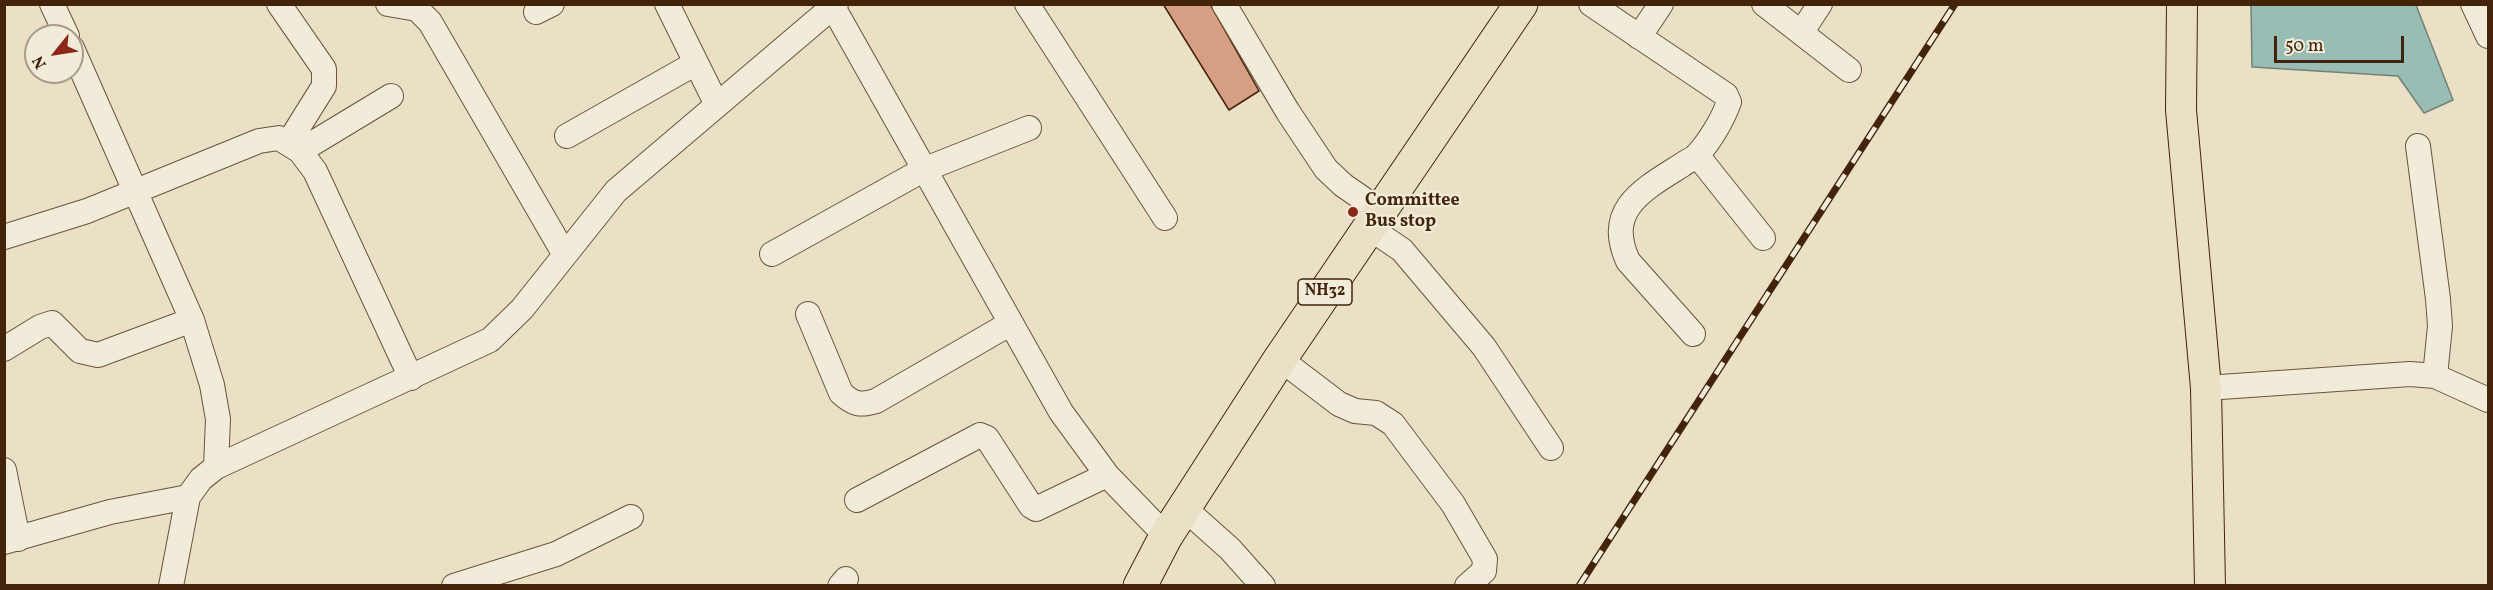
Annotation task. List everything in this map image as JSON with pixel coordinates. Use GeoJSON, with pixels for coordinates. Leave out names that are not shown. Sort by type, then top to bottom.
{"type":"FeatureCollection","features":[{"type":"Feature","properties":{"kind":"highway","name":"NH32"},"geometry":{"type":"LineString","coordinates":[[1140,585],[1166,536],[1280,359],[1521,4]]}},
{"type":"Feature","properties":{"kind":"main road"},"geometry":{"type":"LineString","coordinates":[[2182,4],[2181,110],[2206,388],[2210,585]]}},
{"type":"Feature","properties":{"kind":"street"},"geometry":{"type":"LineString","coordinates":[[52,4],[61,24]]}},
{"type":"Feature","properties":{"kind":"street"},"geometry":{"type":"LineString","coordinates":[[279,4],[324,69],[326,77],[324,86],[294,146]]}},
{"type":"Feature","properties":{"kind":"street"},"geometry":{"type":"LineString","coordinates":[[387,4],[426,8],[565,255]]}},
{"type":"Feature","properties":{"kind":"street"},"geometry":{"type":"LineString","coordinates":[[667,4],[717,105]]}},
{"type":"Feature","properties":{"kind":"street"},"geometry":{"type":"LineString","coordinates":[[1027,4],[1165,218]]}},
{"type":"Feature","properties":{"kind":"street"},"geometry":{"type":"LineString","coordinates":[[1224,4],[1288,112],[1326,169],[1374,218],[1470,330],[1551,448]]}},
{"type":"Feature","properties":{"kind":"street"},"geometry":{"type":"LineString","coordinates":[[1591,4],[1726,94],[1730,102],[1726,112],[1697,155],[1634,200],[1623,213],[1620,222],[1623,251],[1628,261],[1694,334]]}},
{"type":"Feature","properties":{"kind":"street"},"geometry":{"type":"LineString","coordinates":[[1639,37],[1661,4]]}},
{"type":"Feature","properties":{"kind":"street"},"geometry":{"type":"LineString","coordinates":[[1764,4],[1850,70]]}},
{"type":"Feature","properties":{"kind":"street"},"geometry":{"type":"LineString","coordinates":[[1801,33],[1820,4]]}},
{"type":"Feature","properties":{"kind":"street"},"geometry":{"type":"LineString","coordinates":[[2473,4],[2488,36]]}},
{"type":"Feature","properties":{"kind":"street"},"geometry":{"type":"LineString","coordinates":[[171,585],[188,497],[201,479],[216,467],[411,378],[490,339],[522,309],[616,191],[835,6],[923,170],[1061,411],[1107,475],[1166,536]]}},
{"type":"Feature","properties":{"kind":"street"},"geometry":{"type":"LineString","coordinates":[[567,136],[696,63]]}},
{"type":"Feature","properties":{"kind":"street"},"geometry":{"type":"LineString","coordinates":[[84,74],[138,192],[192,320],[212,385],[218,419],[216,467]]}},
{"type":"Feature","properties":{"kind":"street"},"geometry":{"type":"LineString","coordinates":[[294,146],[391,96]]}},
{"type":"Feature","properties":{"kind":"street"},"geometry":{"type":"LineString","coordinates":[[772,254],[923,170],[1029,128]]}},
{"type":"Feature","properties":{"kind":"street"},"geometry":{"type":"LineString","coordinates":[[4,237],[87,212],[259,141],[279,138],[294,146],[315,171],[411,378]]}},
{"type":"Feature","properties":{"kind":"street"},"geometry":{"type":"LineString","coordinates":[[2418,146],[2440,326],[2435,376]]}},
{"type":"Feature","properties":{"kind":"street"},"geometry":{"type":"LineString","coordinates":[[1697,155],[1763,238]]}},
{"type":"Feature","properties":{"kind":"street"},"geometry":{"type":"LineString","coordinates":[[808,314],[842,393],[851,403],[863,405],[876,401],[1011,323]]}},
{"type":"Feature","properties":{"kind":"street"},"geometry":{"type":"LineString","coordinates":[[4,349],[40,327],[52,323],[80,351],[98,355],[192,320]]}},
{"type":"Feature","properties":{"kind":"street"},"geometry":{"type":"LineString","coordinates":[[1280,359],[1339,404],[1355,411],[1376,413],[1393,424],[1453,504],[1485,559],[1484,571],[1467,585]]}},
{"type":"Feature","properties":{"kind":"street"},"geometry":{"type":"LineString","coordinates":[[2206,388],[2410,374],[2435,376],[2488,400]]}},
{"type":"Feature","properties":{"kind":"street"},"geometry":{"type":"LineString","coordinates":[[857,500],[980,435],[987,438],[1031,506],[1036,509],[1107,475]]}},
{"type":"Feature","properties":{"kind":"street"},"geometry":{"type":"LineString","coordinates":[[4,470],[11,540],[110,513],[188,497]]}},
{"type":"Feature","properties":{"kind":"street"},"geometry":{"type":"LineString","coordinates":[[1184,508],[1230,549],[1263,585]]}},
{"type":"Feature","properties":{"kind":"street"},"geometry":{"type":"LineString","coordinates":[[454,585],[556,554],[632,518]]}},
{"type":"Feature","properties":{"kind":"water"},"geometry":{"type":"Polygon","coordinates":[[[2251,5],[2416,5],[2453,100],[2424,113],[2398,76],[2252,67],[2251,5]]]}},
{"type":"Feature","properties":{"kind":"building"},"geometry":{"type":"Polygon","coordinates":[[[1163,4],[1210,4],[1259,91],[1229,110],[1163,4]]]}},
{"type":"Feature","properties":{"kind":"railway"},"geometry":{"type":"LineString","coordinates":[[1579,586],[1955,4]]}},
{"type":"Feature","properties":{"kind":"place","name":"Committee Bus stop"},"geometry":{"type":"Point","coordinates":[1353,212]}}]}
